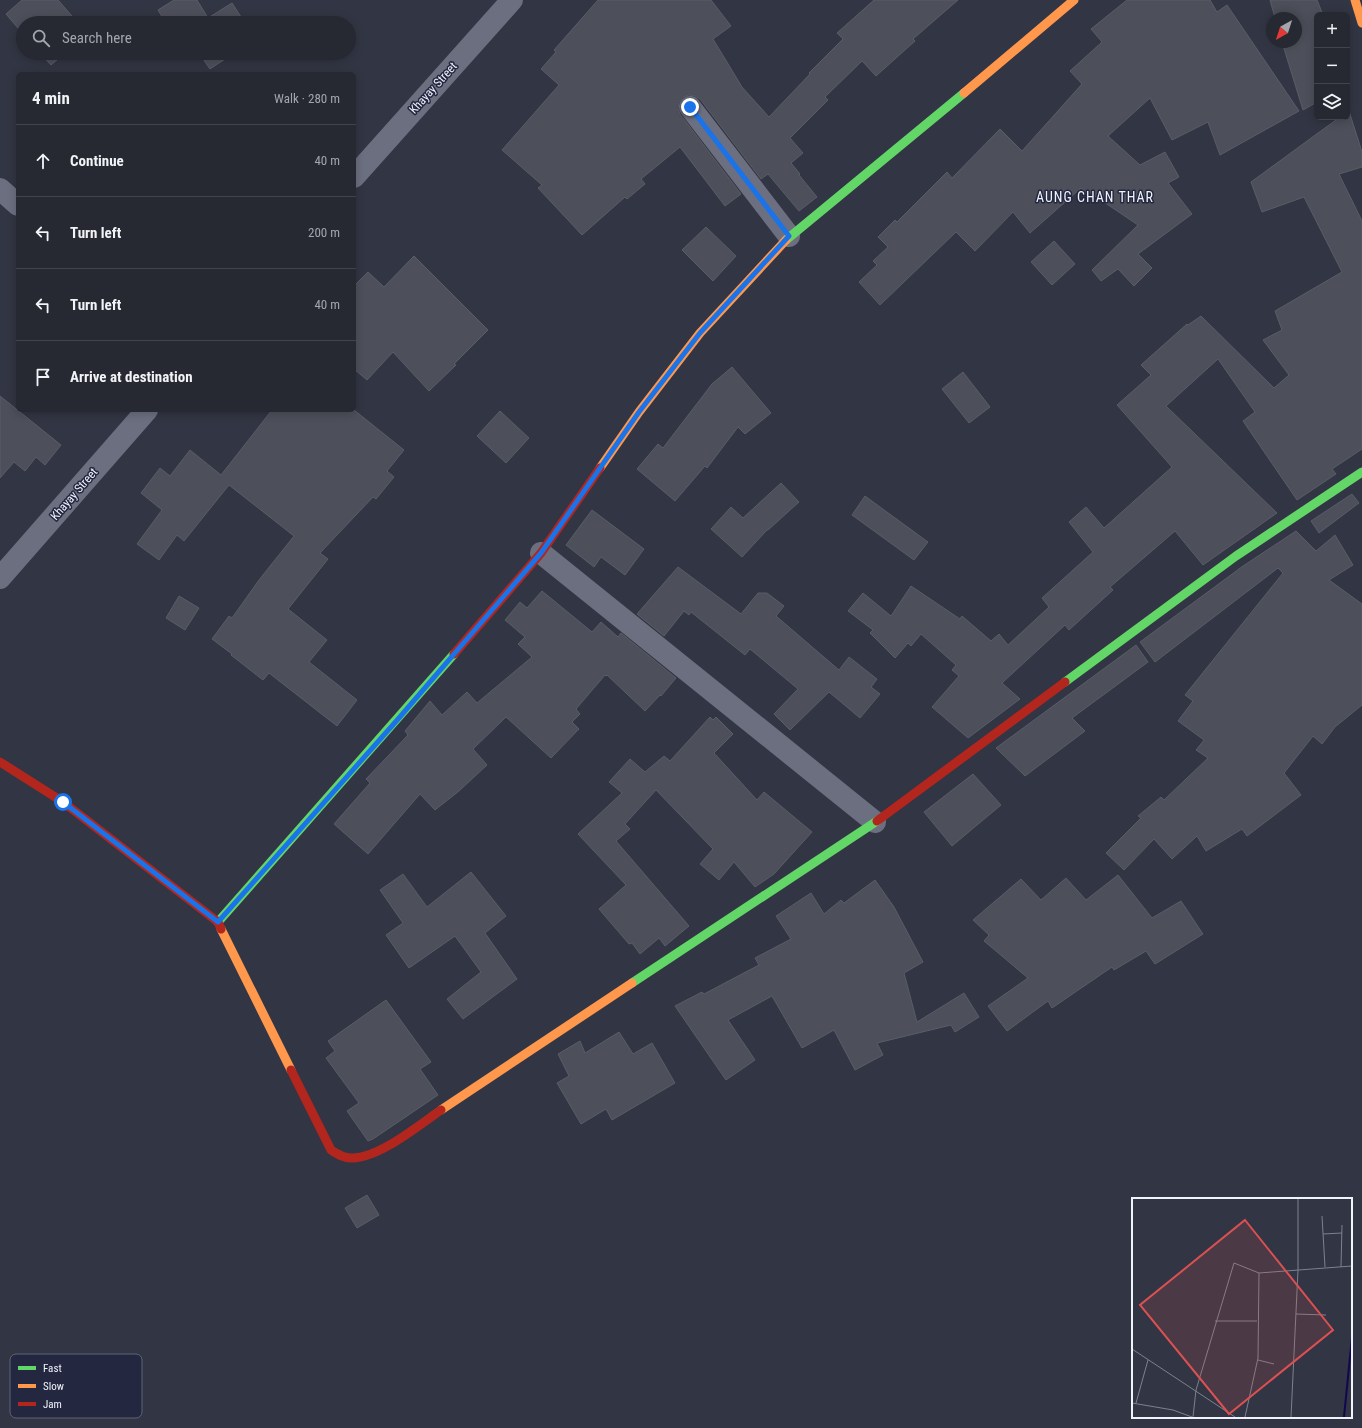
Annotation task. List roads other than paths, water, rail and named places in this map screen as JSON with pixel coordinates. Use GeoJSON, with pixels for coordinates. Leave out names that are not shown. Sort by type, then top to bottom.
{"type":"FeatureCollection","features":[{"type":"Feature","properties":{"kind":"street","name":"Khayay Street"},"geometry":{"type":"LineString","coordinates":[[356,175],[512,0]]}},
{"type":"Feature","properties":{"kind":"street"},"geometry":{"type":"LineString","coordinates":[[218,922],[399,718],[541,553],[639,412],[700,333],[789,236],[995,67],[1074,0]]}},
{"type":"Feature","properties":{"kind":"street"},"geometry":{"type":"LineString","coordinates":[[1355,0],[1362,23]]}},
{"type":"Feature","properties":{"kind":"street"},"geometry":{"type":"LineString","coordinates":[[690,107],[789,236]]}},
{"type":"Feature","properties":{"kind":"street"},"geometry":{"type":"LineString","coordinates":[[0,189],[16,203]]}},
{"type":"Feature","properties":{"kind":"street","name":"Khayay Street"},"geometry":{"type":"LineString","coordinates":[[0,578],[145,412]]}},
{"type":"Feature","properties":{"kind":"street"},"geometry":{"type":"LineString","coordinates":[[0,762],[63,802],[218,922],[331,1150],[340,1157],[351,1159],[381,1150],[875,822],[1236,556],[1362,472]]}},
{"type":"Feature","properties":{"kind":"street"},"geometry":{"type":"LineString","coordinates":[[541,553],[875,822]]}},
{"type":"Feature","properties":{"kind":"district","name":"AUNG CHAN THAR"},"geometry":{"type":"Point","coordinates":[1095,197]}}]}
